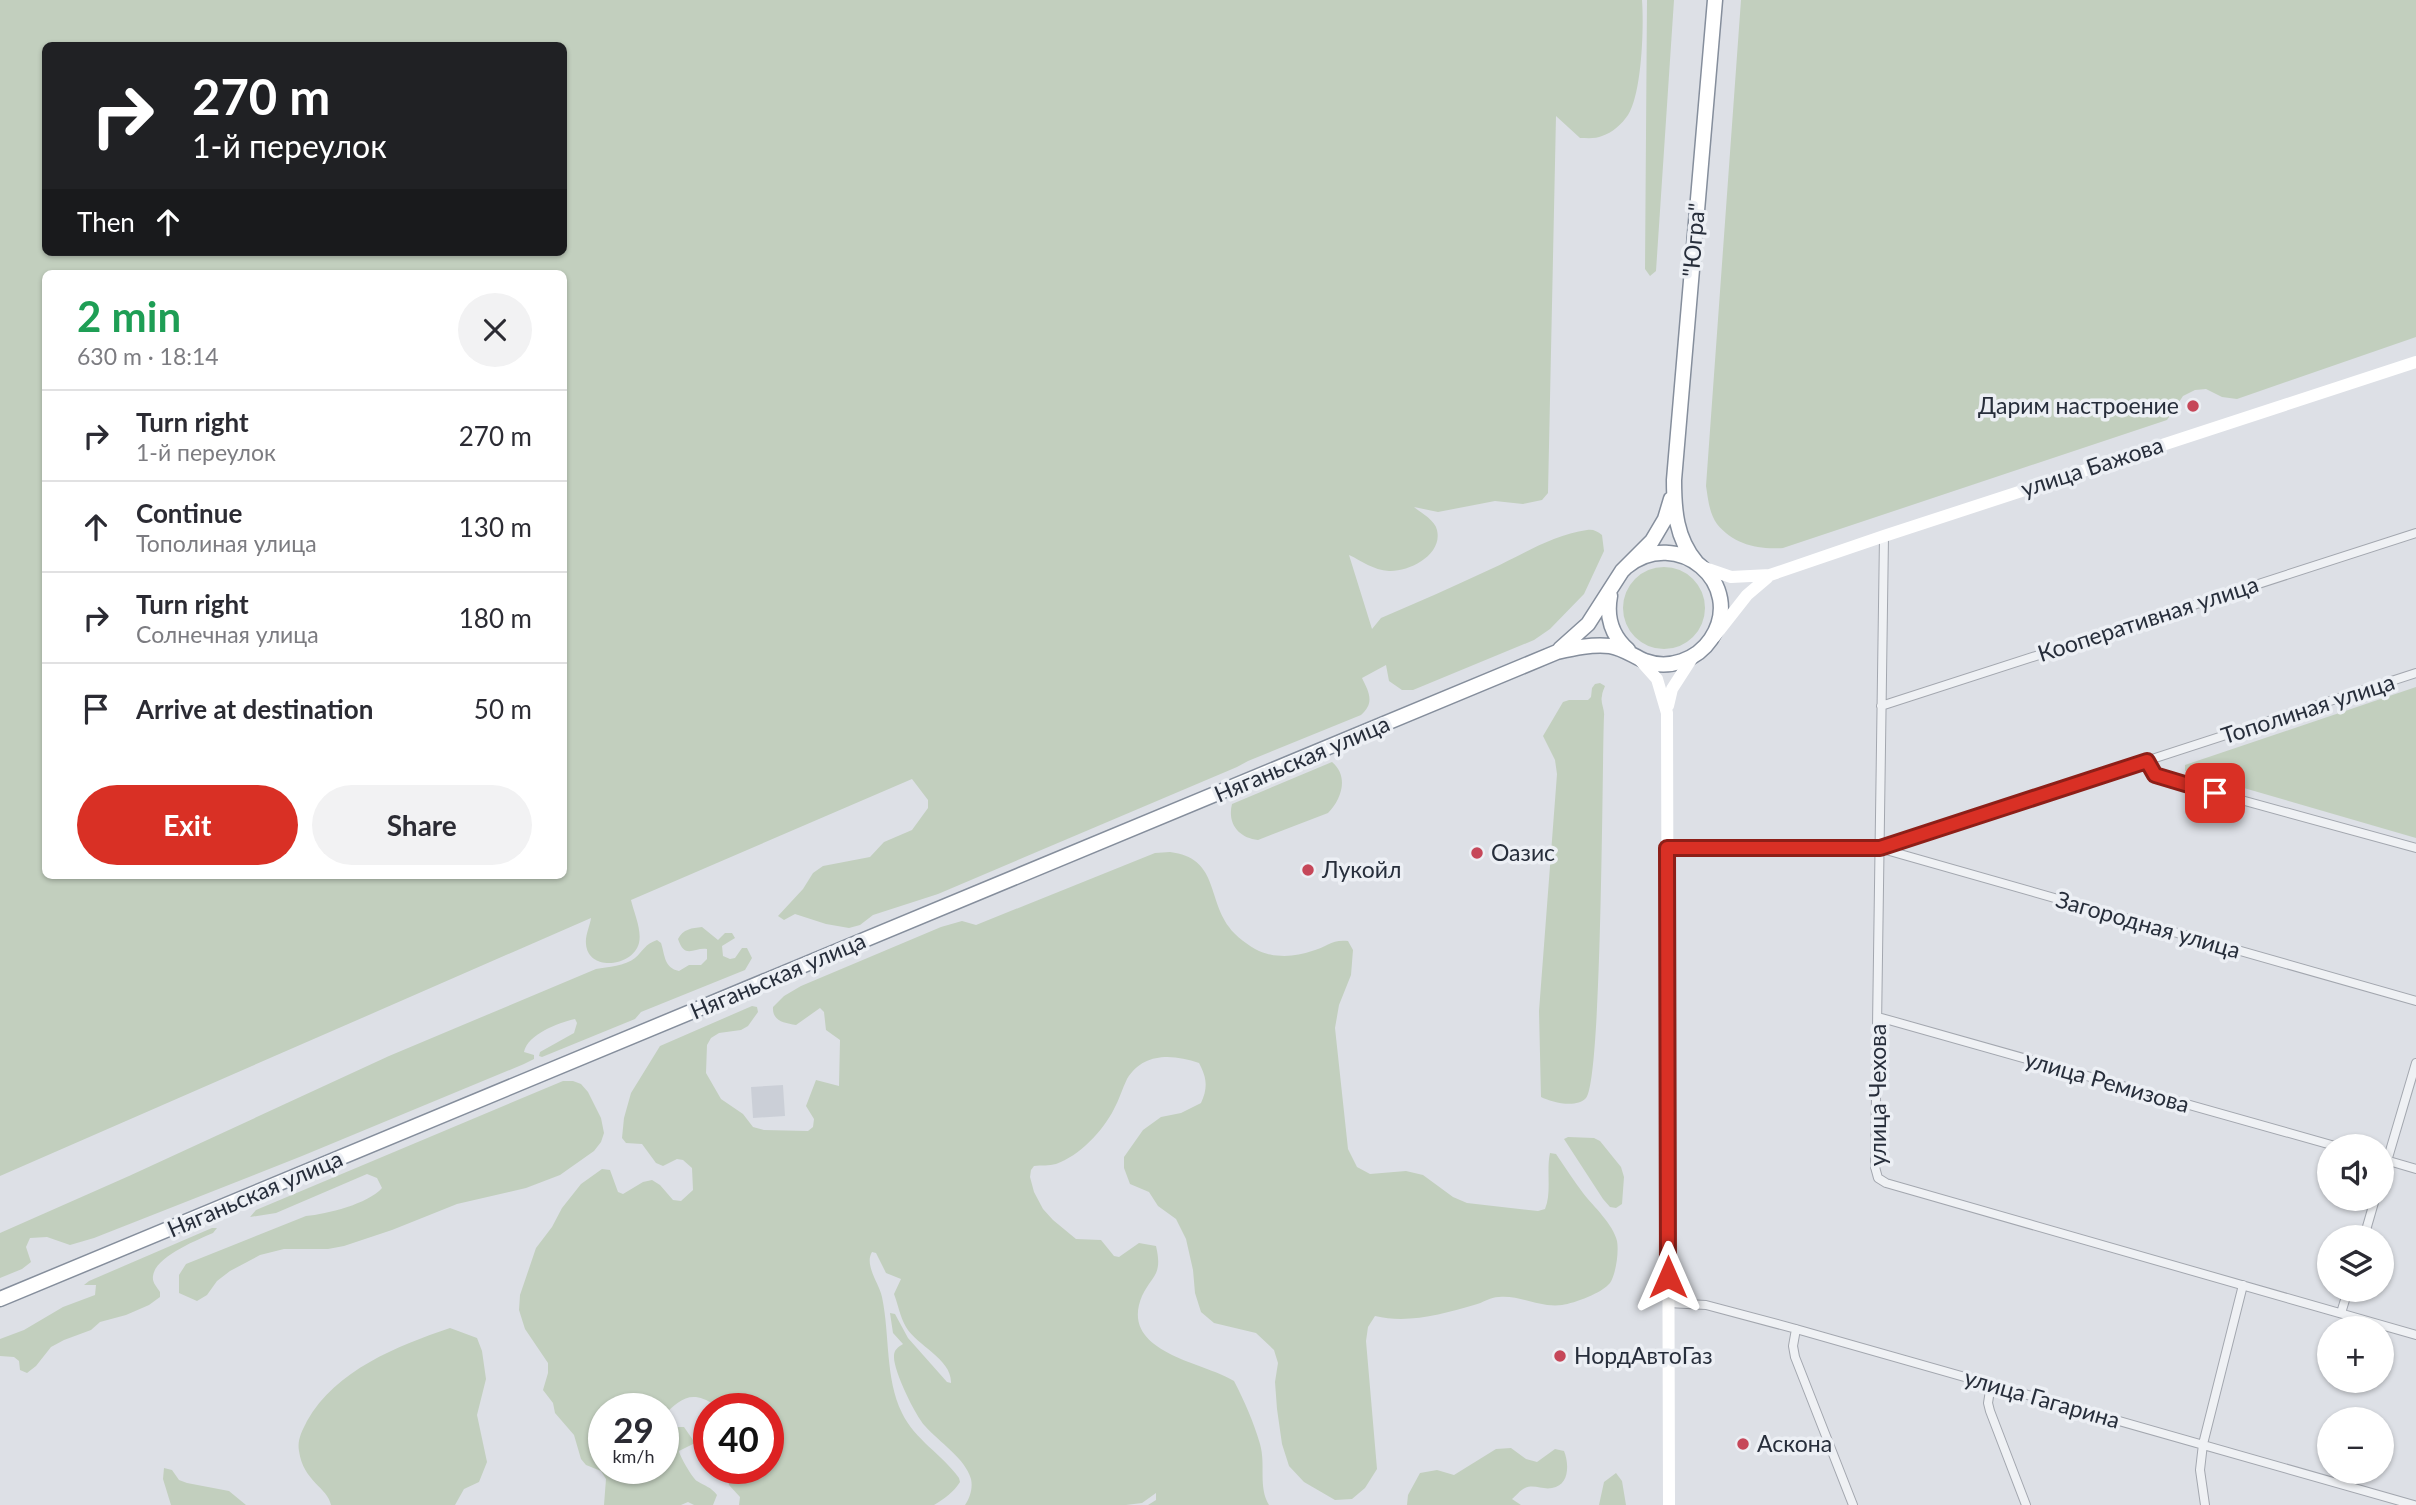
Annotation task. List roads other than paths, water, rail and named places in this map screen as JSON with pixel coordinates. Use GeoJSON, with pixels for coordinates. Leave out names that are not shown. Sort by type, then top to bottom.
{"type":"FeatureCollection","features":[{"type":"Feature","properties":{"kind":"highway","name":"\"Югра\""},"geometry":{"type":"LineString","coordinates":[[1674,480],[1715,0]]}},
{"type":"Feature","properties":{"kind":"highway"},"geometry":{"type":"LineString","coordinates":[[1557,652],[1602,645],[1621,649],[1651,663],[1681,662],[1700,651],[1717,627],[1720,606],[1715,584],[1690,554],[1678,530],[1674,507],[1674,480]]}},
{"type":"Feature","properties":{"kind":"highway"},"geometry":{"type":"LineString","coordinates":[[1557,652],[1588,624],[1626,567],[1659,531],[1668,508],[1674,480]]}},
{"type":"Feature","properties":{"kind":"highway"},"geometry":{"type":"LineString","coordinates":[[1626,567],[1643,556],[1661,552],[1680,554],[1700,565]]}},
{"type":"Feature","properties":{"kind":"highway"},"geometry":{"type":"LineString","coordinates":[[1612,588],[1608,606],[1611,625],[1620,642],[1635,656]]}},
{"type":"Feature","properties":{"kind":"highway","name":"Няганьская улица"},"geometry":{"type":"LineString","coordinates":[[0,1300],[1557,652]]}},
{"type":"Feature","properties":{"kind":"street","name":"улица Бажова"},"geometry":{"type":"LineString","coordinates":[[1770,575],[2416,362]]}},
{"type":"Feature","properties":{"kind":"street","name":"Кооперативная улица"},"geometry":{"type":"LineString","coordinates":[[1881,706],[2416,533]]}},
{"type":"Feature","properties":{"kind":"street","name":"улица Чехова"},"geometry":{"type":"LineString","coordinates":[[1884,536],[1875,1167],[1878,1178],[1886,1183],[2416,1335]]}},
{"type":"Feature","properties":{"kind":"street"},"geometry":{"type":"LineString","coordinates":[[1700,565],[1731,577],[1770,575]]}},
{"type":"Feature","properties":{"kind":"street"},"geometry":{"type":"LineString","coordinates":[[1669,1505],[1667,713],[1672,689],[1683,669],[1747,595],[1770,575]]}},
{"type":"Feature","properties":{"kind":"street"},"geometry":{"type":"LineString","coordinates":[[1635,656],[1657,679],[1667,713]]}},
{"type":"Feature","properties":{"kind":"street","name":"Тополиная улица"},"geometry":{"type":"LineString","coordinates":[[1880,848],[2416,673]]}},
{"type":"Feature","properties":{"kind":"street"},"geometry":{"type":"LineString","coordinates":[[2147,761],[2155,775],[2165,779],[2416,848]]}},
{"type":"Feature","properties":{"kind":"street"},"geometry":{"type":"LineString","coordinates":[[1667,848],[1880,848]]}},
{"type":"Feature","properties":{"kind":"street","name":"Загородная улица"},"geometry":{"type":"LineString","coordinates":[[1880,848],[2416,1001]]}},
{"type":"Feature","properties":{"kind":"street","name":"улица Ремизова"},"geometry":{"type":"LineString","coordinates":[[1878,1017],[2317,1141]]}},
{"type":"Feature","properties":{"kind":"street"},"geometry":{"type":"LineString","coordinates":[[2392,1134],[2416,1062]]}},
{"type":"Feature","properties":{"kind":"street"},"geometry":{"type":"LineString","coordinates":[[2394,1163],[2416,1169]]}},
{"type":"Feature","properties":{"kind":"street"},"geometry":{"type":"LineString","coordinates":[[2205,1505],[2200,1477],[2203,1444],[2244,1284]]}},
{"type":"Feature","properties":{"kind":"street"},"geometry":{"type":"LineString","coordinates":[[2341,1313],[2344,1302]]}},
{"type":"Feature","properties":{"kind":"street","name":"улица Гагарина"},"geometry":{"type":"LineString","coordinates":[[1668,1303],[1706,1305],[1796,1329],[2414,1505]]}},
{"type":"Feature","properties":{"kind":"street"},"geometry":{"type":"LineString","coordinates":[[1796,1329],[1793,1346],[1795,1357],[1853,1505]]}},
{"type":"Feature","properties":{"kind":"street"},"geometry":{"type":"LineString","coordinates":[[1991,1384],[1988,1403],[1990,1411],[2026,1505]]}},
{"type":"Feature","properties":{"kind":"place","name":"Дарим настроение"},"geometry":{"type":"Point","coordinates":[2193,406]}},
{"type":"Feature","properties":{"kind":"place","name":"Оазис"},"geometry":{"type":"Point","coordinates":[1477,853]}},
{"type":"Feature","properties":{"kind":"place","name":"Лукойл"},"geometry":{"type":"Point","coordinates":[1308,870]}},
{"type":"Feature","properties":{"kind":"place","name":"НордАвтоГаз"},"geometry":{"type":"Point","coordinates":[1560,1356]}},
{"type":"Feature","properties":{"kind":"place","name":"Аскона"},"geometry":{"type":"Point","coordinates":[1743,1444]}}]}
